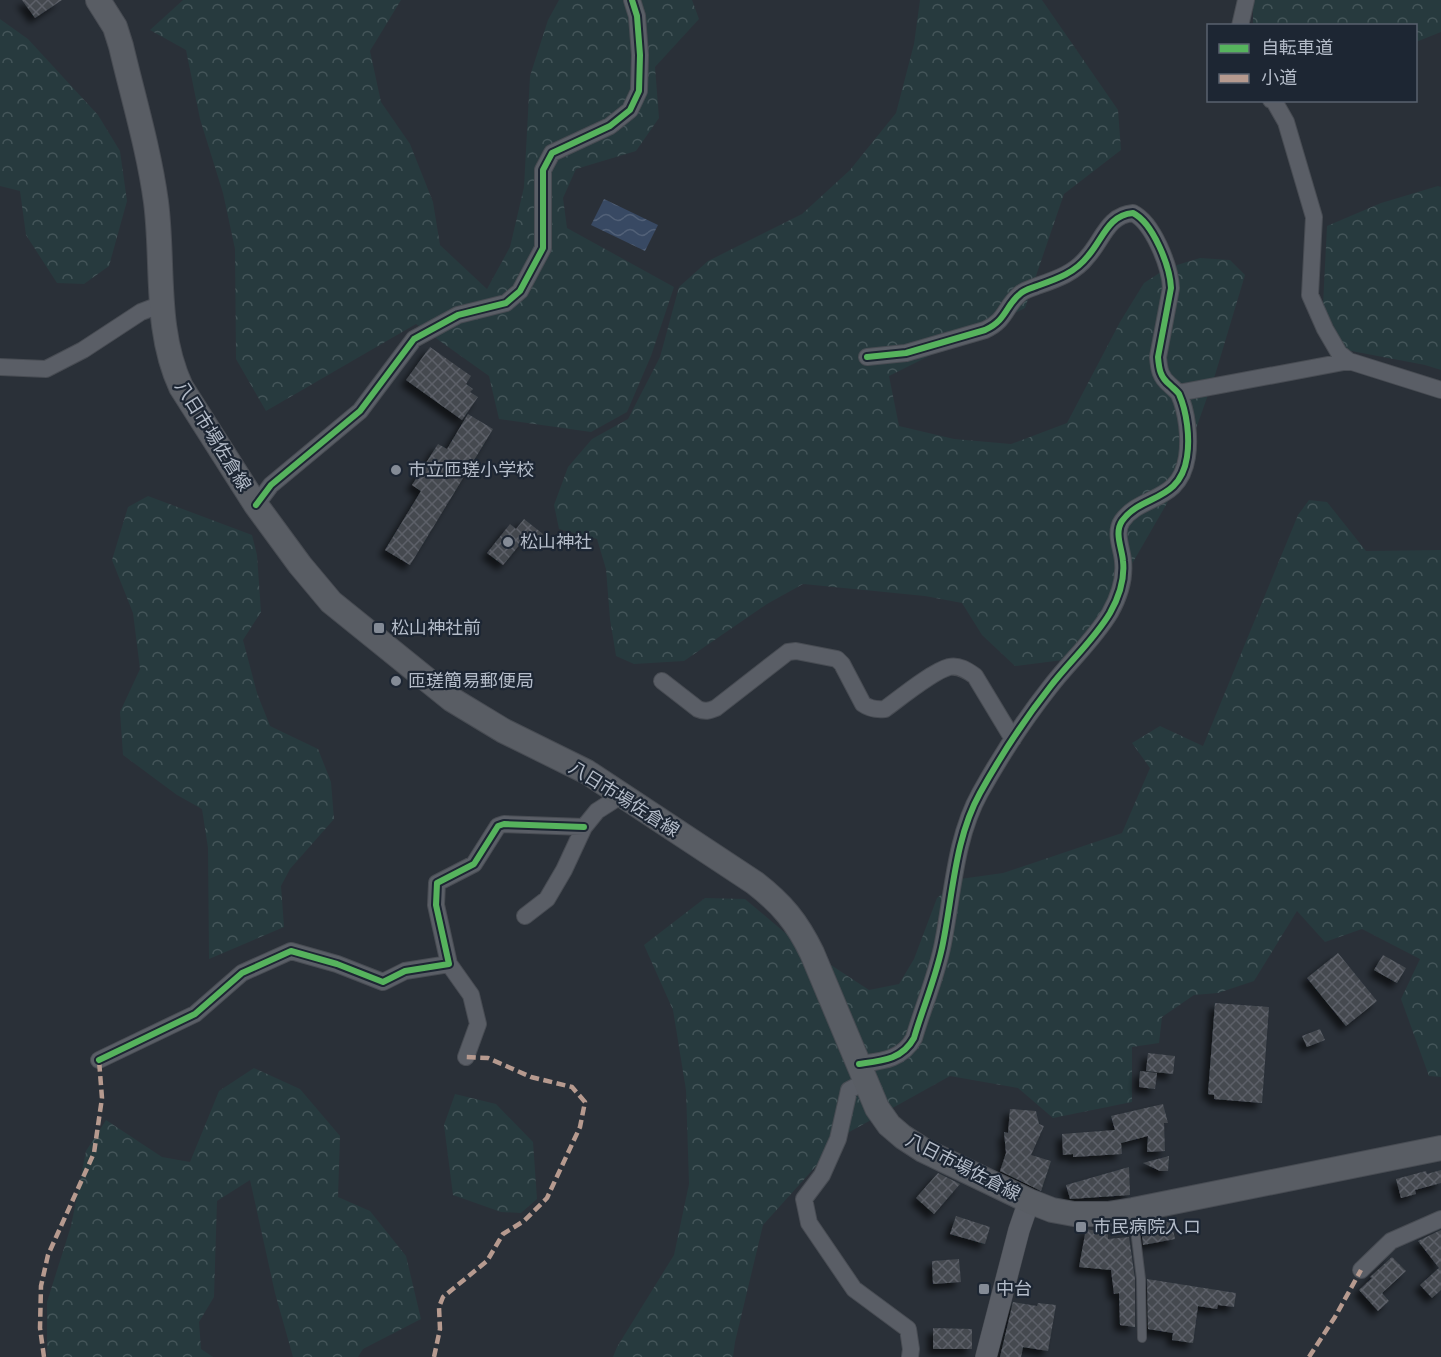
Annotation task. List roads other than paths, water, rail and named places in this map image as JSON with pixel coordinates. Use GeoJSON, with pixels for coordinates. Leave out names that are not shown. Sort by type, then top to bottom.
{"type":"FeatureCollection","features":[{"type":"Feature","properties":{"kind":"main road","name":"八日市場佐倉線"},"geometry":{"type":"LineString","coordinates":[[98,0],[112,21],[121,46],[149,166],[160,239],[166,345],[173,370],[181,387],[256,505],[300,565],[332,602],[432,685],[504,731],[587,772],[755,883],[780,904],[791,916],[812,953],[877,1108],[889,1125],[903,1137],[923,1150],[1029,1201],[1052,1210],[1074,1214],[1108,1214],[1133,1210],[1441,1148]]}},
{"type":"Feature","properties":{"kind":"street"},"geometry":{"type":"LineString","coordinates":[[256,505],[271,484],[360,411],[414,339],[458,315],[506,303],[520,291],[543,248],[543,170],[552,153],[610,126],[630,110],[639,91],[638,15],[632,0]]}},
{"type":"Feature","properties":{"kind":"street"},"geometry":{"type":"LineString","coordinates":[[1240,24],[1246,0]]}},
{"type":"Feature","properties":{"kind":"street"},"geometry":{"type":"LineString","coordinates":[[1275,102],[1286,122],[1314,217],[1310,295],[1325,329],[1339,353],[1349,361],[1441,390]]}},
{"type":"Feature","properties":{"kind":"street"},"geometry":{"type":"LineString","coordinates":[[867,357],[906,353],[997,325],[1021,292],[1060,278],[1078,268],[1111,222],[1116,217],[1132,213],[1139,216],[1147,226],[1163,255],[1170,276],[1171,288],[1158,357],[1159,368],[1161,376],[1178,393],[1188,439],[1187,459],[1172,488],[1160,497],[1133,510],[1121,522],[1119,537],[1123,561],[1122,588],[1110,613],[1077,657],[1051,686],[1013,739],[979,794],[957,855],[943,945],[914,1038],[909,1048],[900,1055],[862,1073],[849,1090],[838,1139],[822,1176],[804,1199],[809,1223],[854,1289],[908,1329],[910,1357]]}},
{"type":"Feature","properties":{"kind":"street"},"geometry":{"type":"LineString","coordinates":[[0,367],[46,369],[83,350],[141,312],[162,303]]}},
{"type":"Feature","properties":{"kind":"street"},"geometry":{"type":"LineString","coordinates":[[1178,393],[1349,361]]}},
{"type":"Feature","properties":{"kind":"street"},"geometry":{"type":"LineString","coordinates":[[662,681],[698,709],[703,712],[710,711],[788,652],[796,651],[837,659],[842,664],[863,704],[876,710],[885,709],[941,670],[957,667],[968,670],[975,676],[1013,739]]}},
{"type":"Feature","properties":{"kind":"street"},"geometry":{"type":"LineString","coordinates":[[525,916],[547,899],[564,870],[584,827],[597,811],[622,795]]}},
{"type":"Feature","properties":{"kind":"street"},"geometry":{"type":"LineString","coordinates":[[466,1057],[478,1024],[471,995],[449,964],[436,905],[437,884],[474,864],[498,826],[504,824],[584,827]]}},
{"type":"Feature","properties":{"kind":"street"},"geometry":{"type":"LineString","coordinates":[[99,1060],[195,1014],[242,973],[291,951],[337,964],[383,982],[405,970],[449,964]]}},
{"type":"Feature","properties":{"kind":"street"},"geometry":{"type":"LineString","coordinates":[[986,1357],[1019,1230],[1029,1201]]}},
{"type":"Feature","properties":{"kind":"street"},"geometry":{"type":"LineString","coordinates":[[1361,1270],[1391,1241],[1441,1219]]}},
{"type":"Feature","properties":{"kind":"lane"},"geometry":{"type":"LineString","coordinates":[[1133,1210],[1141,1279],[1142,1338]]}},
{"type":"Feature","properties":{"kind":"water"},"geometry":{"type":"Polygon","coordinates":[[[604,199],[658,225],[645,251],[591,225],[604,199]]]}},
{"type":"Feature","properties":{"kind":"place","name":"市立匝瑳小学校"},"geometry":{"type":"Point","coordinates":[396,470]}},
{"type":"Feature","properties":{"kind":"place","name":"松山神社"},"geometry":{"type":"Point","coordinates":[508,542]}},
{"type":"Feature","properties":{"kind":"place","name":"松山神社前"},"geometry":{"type":"Point","coordinates":[379,628]}},
{"type":"Feature","properties":{"kind":"place","name":"匝瑳簡易郵便局"},"geometry":{"type":"Point","coordinates":[396,681]}},
{"type":"Feature","properties":{"kind":"place","name":"市民病院入ロ"},"geometry":{"type":"Point","coordinates":[1081,1227]}},
{"type":"Feature","properties":{"kind":"place","name":"中台"},"geometry":{"type":"Point","coordinates":[984,1289]}}]}
